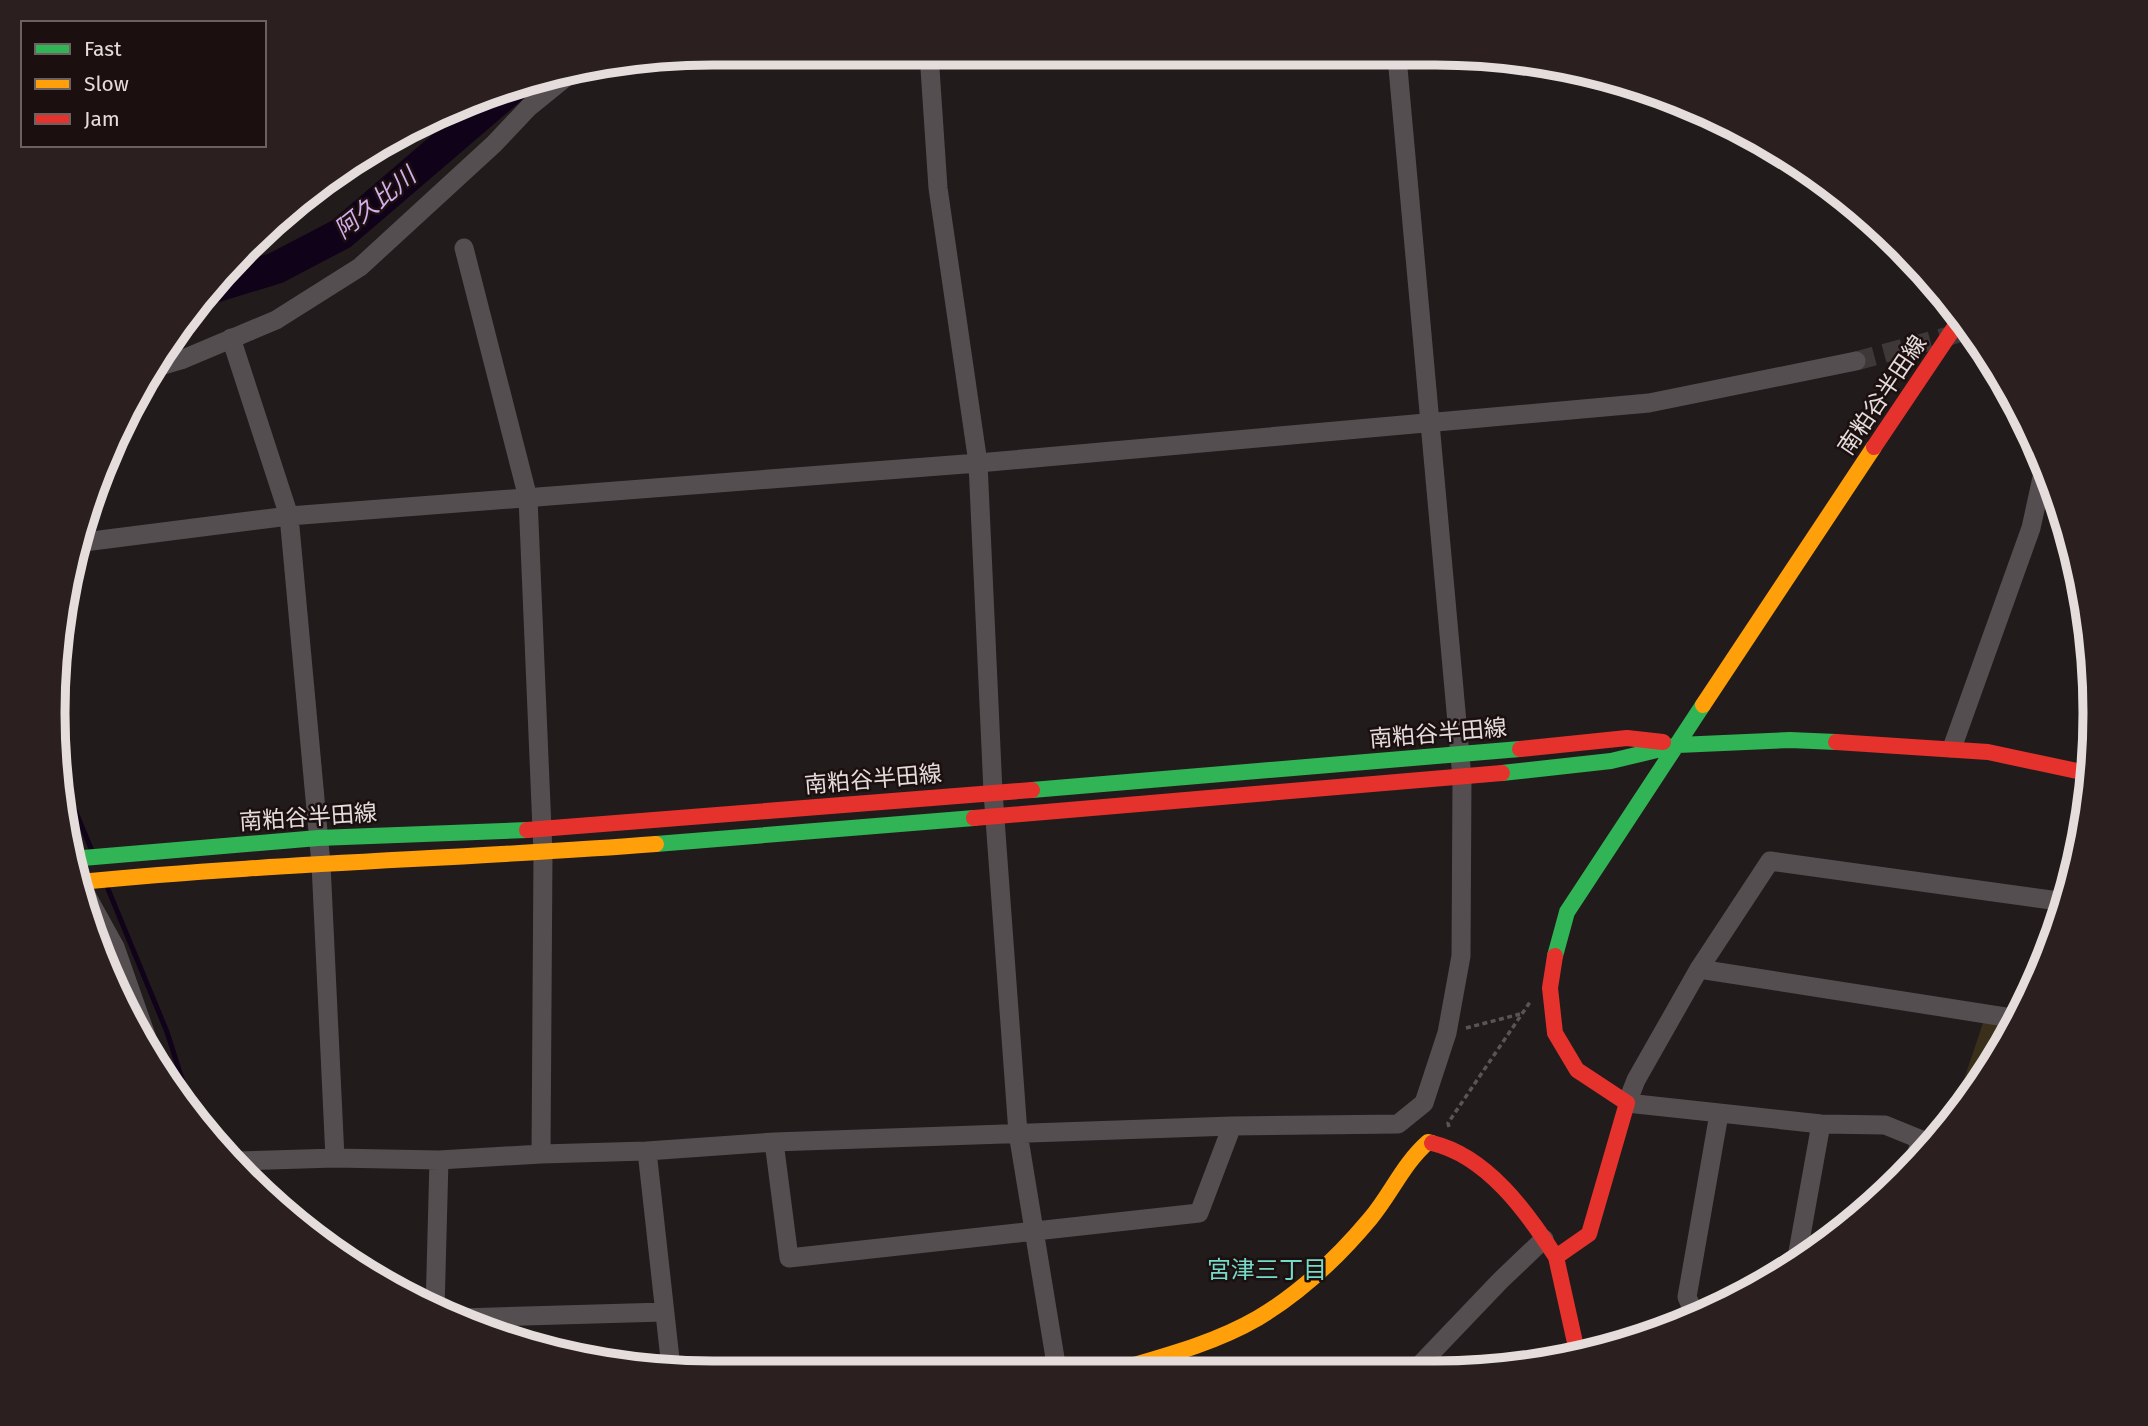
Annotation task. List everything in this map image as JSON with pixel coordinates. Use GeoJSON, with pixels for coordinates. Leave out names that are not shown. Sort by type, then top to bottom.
{"type":"FeatureCollection","features":[{"type":"Feature","properties":{"kind":"main road","name":"南粕谷半田線"},"geometry":{"type":"LineString","coordinates":[[87,881],[159,874],[543,853],[1462,778],[1611,761],[1678,744],[1955,326]]}},
{"type":"Feature","properties":{"kind":"main road","name":"南粕谷半田線"},"geometry":{"type":"LineString","coordinates":[[82,858],[318,838],[542,829],[1460,755],[1628,738],[1678,744]]}},
{"type":"Feature","properties":{"kind":"main road"},"geometry":{"type":"LineString","coordinates":[[1556,1257],[1589,1234],[1627,1103],[1577,1070],[1555,1032],[1550,988],[1555,953],[1567,912],[1678,744],[1790,740],[1952,748],[1988,752],[2080,772]]}},
{"type":"Feature","properties":{"kind":"main road"},"geometry":{"type":"LineString","coordinates":[[1145,1361],[1199,1344],[1258,1318],[1319,1272],[1372,1216],[1416,1151],[1428,1142],[1449,1147],[1488,1173],[1532,1221],[1556,1257],[1576,1346]]}},
{"type":"Feature","properties":{"kind":"street"},"geometry":{"type":"LineString","coordinates":[[930,65],[938,187],[978,463],[993,792],[1018,1133],[1055,1361]]}},
{"type":"Feature","properties":{"kind":"street"},"geometry":{"type":"LineString","coordinates":[[245,1161],[335,1158],[439,1160],[647,1151],[774,1142],[1231,1126],[1398,1124],[1424,1103],[1447,1034],[1461,956],[1462,778],[1399,65]]}},
{"type":"Feature","properties":{"kind":"street"},"geometry":{"type":"LineString","coordinates":[[167,364],[276,320],[360,267],[494,144],[529,107],[557,84]]}},
{"type":"Feature","properties":{"kind":"street"},"geometry":{"type":"LineString","coordinates":[[464,248],[528,498],[543,853],[541,1154]]}},
{"type":"Feature","properties":{"kind":"street"},"geometry":{"type":"LineString","coordinates":[[231,338],[289,516],[321,864],[335,1158]]}},
{"type":"Feature","properties":{"kind":"street"},"geometry":{"type":"LineString","coordinates":[[88,541],[289,516],[978,463],[1649,403],[1856,361]]}},
{"type":"Feature","properties":{"kind":"street"},"geometry":{"type":"LineString","coordinates":[[1952,748],[2031,528],[2041,483]]}},
{"type":"Feature","properties":{"kind":"street"},"geometry":{"type":"LineString","coordinates":[[1922,1140],[1885,1125],[1821,1124],[1627,1103],[1636,1080],[1699,969],[1770,861],[2055,900]]}},
{"type":"Feature","properties":{"kind":"street"},"geometry":{"type":"LineString","coordinates":[[97,915],[115,947],[137,1009]]}},
{"type":"Feature","properties":{"kind":"street"},"geometry":{"type":"LineString","coordinates":[[1699,969],[2007,1017]]}},
{"type":"Feature","properties":{"kind":"street"},"geometry":{"type":"LineString","coordinates":[[1692,1308],[1687,1297],[1719,1114]]}},
{"type":"Feature","properties":{"kind":"street"},"geometry":{"type":"LineString","coordinates":[[1798,1250],[1821,1124]]}},
{"type":"Feature","properties":{"kind":"street"},"geometry":{"type":"LineString","coordinates":[[774,1142],[789,1258],[1199,1213],[1231,1126]]}},
{"type":"Feature","properties":{"kind":"street"},"geometry":{"type":"LineString","coordinates":[[647,1151],[670,1360]]}},
{"type":"Feature","properties":{"kind":"street"},"geometry":{"type":"LineString","coordinates":[[435,1298],[439,1160]]}},
{"type":"Feature","properties":{"kind":"street"},"geometry":{"type":"LineString","coordinates":[[1428,1361],[1500,1281],[1545,1239]]}},
{"type":"Feature","properties":{"kind":"street"},"geometry":{"type":"LineString","coordinates":[[498,1322],[664,1312]]}},
{"type":"Feature","properties":{"kind":"path"},"geometry":{"type":"LineString","coordinates":[[1449,1147],[1448,1123],[1537,991],[1550,988]]}},
{"type":"Feature","properties":{"kind":"path"},"geometry":{"type":"LineString","coordinates":[[1447,1034],[1522,1014]]}},
{"type":"Feature","properties":{"kind":"shaded area"},"geometry":{"type":"Polygon","coordinates":[[[1986,1014],[2007,1017],[1974,1073],[1959,1094],[1986,1014]]]}},
{"type":"Feature","properties":{"kind":"waterway","name":"阿久比川"},"geometry":{"type":"LineString","coordinates":[[230,282],[276,268],[341,234],[494,103]]}},
{"type":"Feature","properties":{"kind":"waterway"},"geometry":{"type":"LineString","coordinates":[[71,802],[92,851]]}},
{"type":"Feature","properties":{"kind":"waterway"},"geometry":{"type":"LineString","coordinates":[[108,889],[167,1032],[185,1088]]}},
{"type":"Feature","properties":{"kind":"tunnel"},"geometry":{"type":"LineString","coordinates":[[1856,361],[1960,333]]}},
{"type":"Feature","properties":{"kind":"traffic: fast"},"geometry":{"type":"LineString","coordinates":[[1555,956],[1567,912],[1703,705]]}},
{"type":"Feature","properties":{"kind":"traffic: fast"},"geometry":{"type":"LineString","coordinates":[[1502,773],[1611,761],[1678,745],[1790,740],[1836,742]]}},
{"type":"Feature","properties":{"kind":"traffic: fast"},"geometry":{"type":"LineString","coordinates":[[1032,790],[1520,749]]}},
{"type":"Feature","properties":{"kind":"traffic: fast"},"geometry":{"type":"LineString","coordinates":[[656,844],[974,818]]}},
{"type":"Feature","properties":{"kind":"traffic: fast"},"geometry":{"type":"LineString","coordinates":[[82,858],[318,838],[527,830]]}},
{"type":"Feature","properties":{"kind":"traffic: slow"},"geometry":{"type":"LineString","coordinates":[[1703,705],[1874,447]]}},
{"type":"Feature","properties":{"kind":"traffic: slow"},"geometry":{"type":"LineString","coordinates":[[87,881],[224,870],[656,844]]}},
{"type":"Feature","properties":{"kind":"traffic: slow"},"geometry":{"type":"LineString","coordinates":[[1146,1361],[1225,1335],[1258,1318],[1289,1297],[1345,1247],[1377,1209],[1411,1160],[1428,1142],[1432,1143]]}},
{"type":"Feature","properties":{"kind":"traffic: jam"},"geometry":{"type":"LineString","coordinates":[[1874,447],[1955,326]]}},
{"type":"Feature","properties":{"kind":"traffic: jam"},"geometry":{"type":"LineString","coordinates":[[1520,749],[1627,738],[1663,742]]}},
{"type":"Feature","properties":{"kind":"traffic: jam"},"geometry":{"type":"LineString","coordinates":[[1836,742],[1988,752],[2080,772]]}},
{"type":"Feature","properties":{"kind":"traffic: jam"},"geometry":{"type":"LineString","coordinates":[[974,818],[1502,773]]}},
{"type":"Feature","properties":{"kind":"traffic: jam"},"geometry":{"type":"LineString","coordinates":[[527,830],[1032,790]]}},
{"type":"Feature","properties":{"kind":"traffic: jam"},"geometry":{"type":"LineString","coordinates":[[1555,956],[1550,988],[1555,1033],[1577,1070],[1627,1103],[1589,1234],[1556,1257],[1576,1346]]}},
{"type":"Feature","properties":{"kind":"traffic: jam"},"geometry":{"type":"LineString","coordinates":[[1432,1143],[1452,1150],[1488,1173],[1519,1205],[1556,1257]]}},
{"type":"Feature","properties":{"kind":"district","name":"宮津三丁目"},"geometry":{"type":"Point","coordinates":[1267,1270]}}]}
